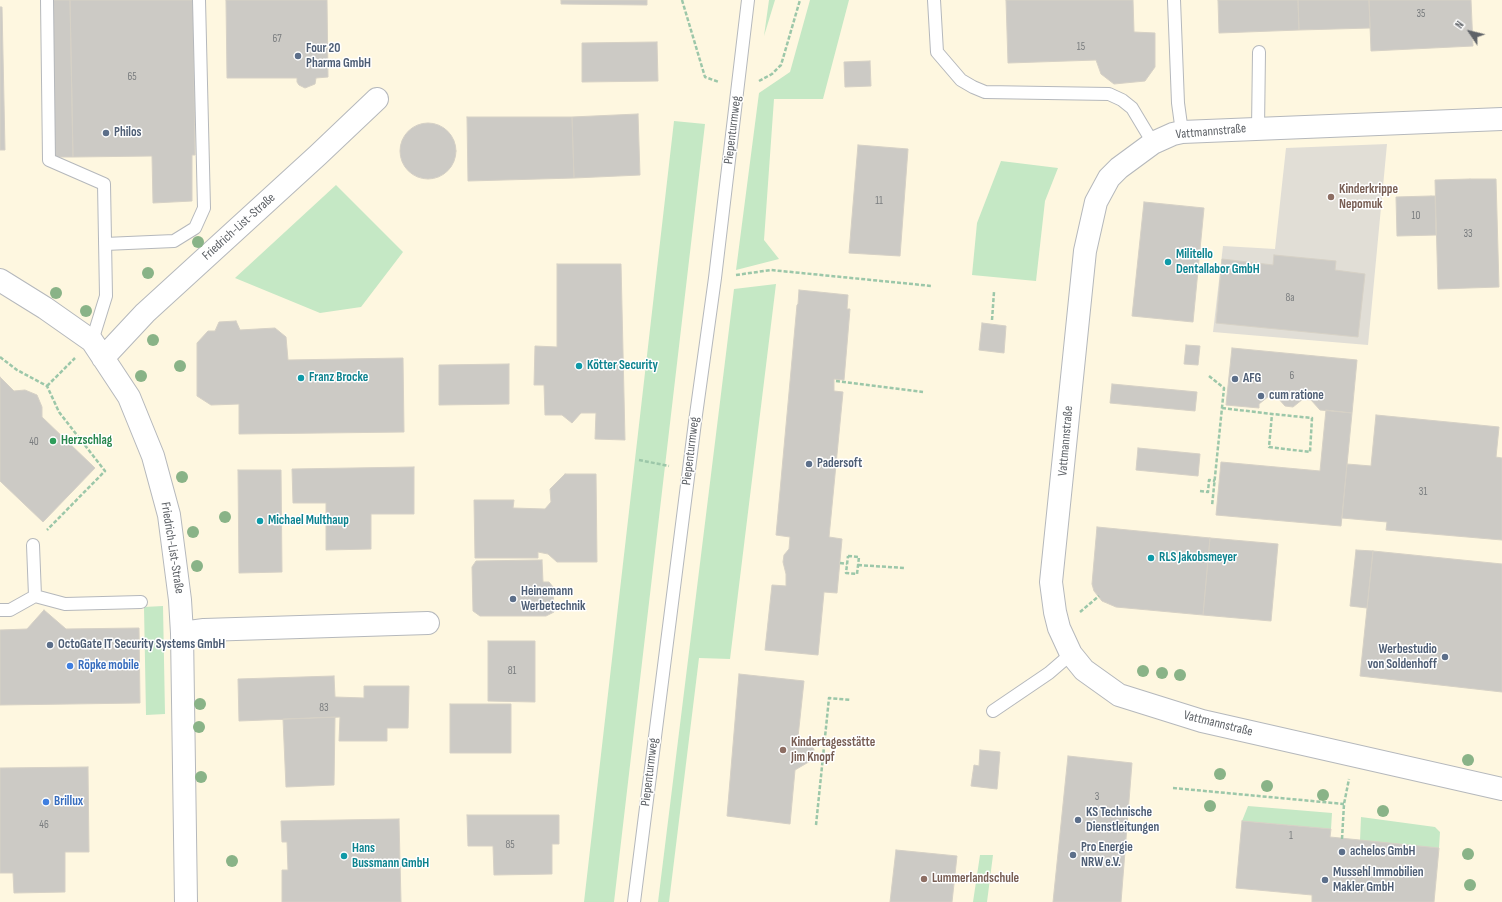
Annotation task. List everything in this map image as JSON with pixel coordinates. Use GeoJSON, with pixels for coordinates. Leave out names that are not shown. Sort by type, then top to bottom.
{"type":"FeatureCollection","features":[{"type":"Feature","properties":{"kind":"street","name":"Friedrich-List-Straße"},"geometry":{"type":"LineString","coordinates":[[98,349],[145,313],[318,156],[377,99]]}},
{"type":"Feature","properties":{"kind":"street","name":"Vattmannstraße"},"geometry":{"type":"LineString","coordinates":[[1502,119],[1182,132],[1173,134],[1153,143],[1118,168],[1109,178],[1096,202],[1085,251],[1051,582],[1054,612],[1059,628],[1071,654],[1084,670],[1119,695],[1177,714],[1502,789]]}},
{"type":"Feature","properties":{"kind":"street","name":"Friedrich-List-Straße"},"geometry":{"type":"LineString","coordinates":[[0,280],[45,308],[98,349],[129,397],[153,456],[169,515],[180,600],[182,633],[186,902]]}},
{"type":"Feature","properties":{"kind":"street"},"geometry":{"type":"LineString","coordinates":[[182,633],[204,630],[428,623]]}},
{"type":"Feature","properties":{"kind":"lane"},"geometry":{"type":"LineString","coordinates":[[47,0],[49,160],[104,184],[106,296],[98,349]]}},
{"type":"Feature","properties":{"kind":"lane"},"geometry":{"type":"LineString","coordinates":[[104,244],[174,241],[195,228],[204,208],[200,0]]}},
{"type":"Feature","properties":{"kind":"lane","name":"Piepenturmweg"},"geometry":{"type":"LineString","coordinates":[[634,902],[715,278],[748,0]]}},
{"type":"Feature","properties":{"kind":"lane"},"geometry":{"type":"LineString","coordinates":[[934,0],[937,52],[961,80],[985,92],[1109,94],[1122,100],[1132,108],[1153,143]]}},
{"type":"Feature","properties":{"kind":"lane"},"geometry":{"type":"LineString","coordinates":[[1174,0],[1178,103],[1182,132]]}},
{"type":"Feature","properties":{"kind":"lane"},"geometry":{"type":"LineString","coordinates":[[1258,129],[1259,52]]}},
{"type":"Feature","properties":{"kind":"lane"},"geometry":{"type":"LineString","coordinates":[[33,545],[35,596]]}},
{"type":"Feature","properties":{"kind":"lane"},"geometry":{"type":"LineString","coordinates":[[0,610],[10,610],[35,596],[65,604],[141,602]]}},
{"type":"Feature","properties":{"kind":"lane"},"geometry":{"type":"LineString","coordinates":[[993,711],[1048,673],[1071,654]]}},
{"type":"Feature","properties":{"kind":"path"},"geometry":{"type":"LineString","coordinates":[[682,0],[705,77],[738,85],[760,81],[772,74],[782,65],[800,0]]}},
{"type":"Feature","properties":{"kind":"path"},"geometry":{"type":"LineString","coordinates":[[715,278],[771,270],[932,286]]}},
{"type":"Feature","properties":{"kind":"path"},"geometry":{"type":"LineString","coordinates":[[992,320],[994,292]]}},
{"type":"Feature","properties":{"kind":"path"},"geometry":{"type":"LineString","coordinates":[[47,386],[98,349]]}},
{"type":"Feature","properties":{"kind":"path"},"geometry":{"type":"LineString","coordinates":[[0,357],[17,370],[47,386],[59,412],[105,471],[33,545]]}},
{"type":"Feature","properties":{"kind":"path"},"geometry":{"type":"LineString","coordinates":[[1209,376],[1224,388],[1212,506]]}},
{"type":"Feature","properties":{"kind":"path"},"geometry":{"type":"LineString","coordinates":[[836,381],[923,392]]}},
{"type":"Feature","properties":{"kind":"path"},"geometry":{"type":"LineString","coordinates":[[1222,408],[1312,418],[1310,452],[1269,447],[1272,414]]}},
{"type":"Feature","properties":{"kind":"path"},"geometry":{"type":"LineString","coordinates":[[639,460],[689,471]]}},
{"type":"Feature","properties":{"kind":"path"},"geometry":{"type":"LineString","coordinates":[[1200,491],[1208,492],[1209,480],[1215,481]]}},
{"type":"Feature","properties":{"kind":"path"},"geometry":{"type":"LineString","coordinates":[[848,556],[858,557],[857,574],[846,573],[847,564],[848,556]]}},
{"type":"Feature","properties":{"kind":"path"},"geometry":{"type":"LineString","coordinates":[[840,563],[847,564]]}},
{"type":"Feature","properties":{"kind":"path"},"geometry":{"type":"LineString","coordinates":[[858,565],[905,568]]}},
{"type":"Feature","properties":{"kind":"path"},"geometry":{"type":"LineString","coordinates":[[816,825],[829,698],[851,700]]}},
{"type":"Feature","properties":{"kind":"path"},"geometry":{"type":"LineString","coordinates":[[1342,839],[1344,804],[1349,779]]}},
{"type":"Feature","properties":{"kind":"path"},"geometry":{"type":"LineString","coordinates":[[1173,788],[1344,804]]}},
{"type":"Feature","properties":{"kind":"shaded area"},"geometry":{"type":"Polygon","coordinates":[[[0,0],[1502,0],[1502,902],[0,902],[0,0]]]}},
{"type":"Feature","properties":{"kind":"shaded area","name":"Kinderkrippe Nepomuk"},"geometry":{"type":"Polygon","coordinates":[[[1387,144],[1368,345],[1213,332],[1223,246],[1275,249],[1286,148],[1387,144]]]}},
{"type":"Feature","properties":{"kind":"green space"},"geometry":{"type":"Polygon","coordinates":[[[769,0],[775,0],[764,36],[769,0]]]}},
{"type":"Feature","properties":{"kind":"green space"},"geometry":{"type":"Polygon","coordinates":[[[810,0],[849,0],[823,99],[774,99],[764,240],[779,259],[736,270],[759,93],[790,72],[810,0]]]}},
{"type":"Feature","properties":{"kind":"green space"},"geometry":{"type":"Polygon","coordinates":[[[674,121],[705,124],[614,902],[584,902],[674,121]]]}},
{"type":"Feature","properties":{"kind":"green space"},"geometry":{"type":"Polygon","coordinates":[[[1001,161],[1058,168],[1045,201],[1036,281],[972,275],[977,223],[1001,161]]]}},
{"type":"Feature","properties":{"kind":"green space"},"geometry":{"type":"Polygon","coordinates":[[[336,185],[403,252],[361,307],[320,313],[235,278],[336,185]]]}},
{"type":"Feature","properties":{"kind":"green space"},"geometry":{"type":"Polygon","coordinates":[[[776,284],[730,659],[699,658],[669,902],[658,902],[734,289],[776,284]]]}},
{"type":"Feature","properties":{"kind":"green space"},"geometry":{"type":"Polygon","coordinates":[[[163,606],[165,714],[146,715],[144,607],[163,606]]]}},
{"type":"Feature","properties":{"kind":"green space"},"geometry":{"type":"Polygon","coordinates":[[[1248,806],[1332,813],[1331,829],[1242,821],[1248,806]]]}},
{"type":"Feature","properties":{"kind":"green space"},"geometry":{"type":"Polygon","coordinates":[[[1361,817],[1435,827],[1440,832],[1439,848],[1360,841],[1361,817]]]}},
{"type":"Feature","properties":{"kind":"green space"},"geometry":{"type":"Polygon","coordinates":[[[980,855],[993,855],[987,902],[973,902],[980,855]]]}},
{"type":"Feature","properties":{"kind":"building"},"geometry":{"type":"Polygon","coordinates":[[[52,0],[70,0],[73,157],[55,157],[52,0]]]}},
{"type":"Feature","properties":{"kind":"building"},"geometry":{"type":"Polygon","coordinates":[[[70,0],[193,0],[195,155],[192,155],[192,201],[153,203],[152,156],[73,157],[70,0]]]}},
{"type":"Feature","properties":{"kind":"building"},"geometry":{"type":"Polygon","coordinates":[[[226,0],[327,0],[328,77],[316,78],[315,84],[305,88],[299,85],[297,78],[227,78],[226,0]]]}},
{"type":"Feature","properties":{"kind":"building"},"geometry":{"type":"Polygon","coordinates":[[[561,0],[647,0],[647,5],[561,4],[561,0]]]}},
{"type":"Feature","properties":{"kind":"building"},"geometry":{"type":"Polygon","coordinates":[[[1006,0],[1133,0],[1134,32],[1155,33],[1155,67],[1145,81],[1114,84],[1101,74],[1096,60],[1008,63],[1006,0]]]}},
{"type":"Feature","properties":{"kind":"building"},"geometry":{"type":"Polygon","coordinates":[[[1218,0],[1298,0],[1299,30],[1219,33],[1218,0]]]}},
{"type":"Feature","properties":{"kind":"building"},"geometry":{"type":"Polygon","coordinates":[[[1298,0],[1369,0],[1370,28],[1299,30],[1298,0]]]}},
{"type":"Feature","properties":{"kind":"building"},"geometry":{"type":"Polygon","coordinates":[[[1369,0],[1471,0],[1473,46],[1371,51],[1369,0]]]}},
{"type":"Feature","properties":{"kind":"building"},"geometry":{"type":"Polygon","coordinates":[[[0,7],[2,7],[5,150],[0,150],[0,7]]]}},
{"type":"Feature","properties":{"kind":"building"},"geometry":{"type":"Polygon","coordinates":[[[657,42],[658,81],[582,82],[582,43],[657,42]]]}},
{"type":"Feature","properties":{"kind":"building"},"geometry":{"type":"Polygon","coordinates":[[[870,61],[871,86],[845,87],[844,62],[870,61]]]}},
{"type":"Feature","properties":{"kind":"building"},"geometry":{"type":"Polygon","coordinates":[[[638,114],[640,175],[574,178],[572,117],[638,114]]]}},
{"type":"Feature","properties":{"kind":"building"},"geometry":{"type":"Polygon","coordinates":[[[467,117],[572,117],[574,178],[468,181],[467,117]]]}},
{"type":"Feature","properties":{"kind":"building"},"geometry":{"type":"Polygon","coordinates":[[[422,123],[434,123],[444,127],[452,135],[456,145],[456,157],[452,167],[444,175],[434,179],[422,179],[412,175],[404,167],[400,157],[400,145],[404,135],[412,127],[422,123]]]}},
{"type":"Feature","properties":{"kind":"building"},"geometry":{"type":"Polygon","coordinates":[[[858,145],[908,149],[900,256],[849,253],[858,145]]]}},
{"type":"Feature","properties":{"kind":"building"},"geometry":{"type":"Polygon","coordinates":[[[1496,179],[1499,287],[1438,289],[1435,180],[1496,179]]]}},
{"type":"Feature","properties":{"kind":"building"},"geometry":{"type":"Polygon","coordinates":[[[1435,196],[1436,235],[1397,236],[1396,197],[1435,196]]]}},
{"type":"Feature","properties":{"kind":"building","name":"Militello Dentallabor GmbH"},"geometry":{"type":"Polygon","coordinates":[[[1144,202],[1204,208],[1193,322],[1132,316],[1144,202]]]}},
{"type":"Feature","properties":{"kind":"building"},"geometry":{"type":"Polygon","coordinates":[[[1274,255],[1336,261],[1335,270],[1365,274],[1358,337],[1216,323],[1222,259],[1273,265],[1274,255]]]}},
{"type":"Feature","properties":{"kind":"building","name":"Kötter Security"},"geometry":{"type":"Polygon","coordinates":[[[557,264],[621,264],[625,440],[595,439],[596,413],[581,413],[572,423],[562,415],[545,415],[544,385],[534,385],[535,346],[557,347],[557,264]]]}},
{"type":"Feature","properties":{"kind":"building","name":"Padersoft"},"geometry":{"type":"Polygon","coordinates":[[[799,290],[848,295],[847,309],[850,309],[844,380],[834,379],[834,391],[843,392],[829,537],[842,539],[837,593],[824,592],[818,655],[765,650],[772,585],[786,586],[786,574],[783,562],[784,555],[789,549],[790,537],[776,535],[799,290]]]}},
{"type":"Feature","properties":{"kind":"building","name":"Franz Brocke"},"geometry":{"type":"Polygon","coordinates":[[[236,321],[240,330],[275,328],[286,337],[288,360],[403,358],[404,432],[239,434],[239,404],[211,405],[197,396],[197,343],[208,331],[215,331],[219,322],[236,321]]]}},
{"type":"Feature","properties":{"kind":"building"},"geometry":{"type":"Polygon","coordinates":[[[982,323],[1006,326],[1004,353],[979,350],[982,323]]]}},
{"type":"Feature","properties":{"kind":"building"},"geometry":{"type":"Polygon","coordinates":[[[1186,345],[1200,346],[1198,365],[1184,364],[1186,345]]]}},
{"type":"Feature","properties":{"kind":"building"},"geometry":{"type":"Polygon","coordinates":[[[1232,348],[1357,360],[1352,413],[1320,410],[1311,400],[1303,399],[1293,407],[1285,406],[1277,397],[1269,396],[1259,404],[1259,408],[1226,405],[1232,348]]]}},
{"type":"Feature","properties":{"kind":"building"},"geometry":{"type":"Polygon","coordinates":[[[509,364],[509,404],[439,405],[439,365],[509,364]]]}},
{"type":"Feature","properties":{"kind":"building"},"geometry":{"type":"Polygon","coordinates":[[[0,377],[14,391],[25,390],[37,395],[42,407],[42,417],[95,468],[43,522],[0,481],[0,377]]]}},
{"type":"Feature","properties":{"kind":"building"},"geometry":{"type":"Polygon","coordinates":[[[1112,384],[1197,392],[1195,411],[1110,403],[1112,384]]]}},
{"type":"Feature","properties":{"kind":"building"},"geometry":{"type":"Polygon","coordinates":[[[1326,410],[1352,413],[1341,526],[1216,515],[1221,462],[1320,471],[1326,410]]]}},
{"type":"Feature","properties":{"kind":"building"},"geometry":{"type":"Polygon","coordinates":[[[1376,415],[1499,427],[1496,457],[1502,458],[1502,540],[1386,530],[1387,522],[1342,518],[1347,464],[1371,466],[1376,415]]]}},
{"type":"Feature","properties":{"kind":"building"},"geometry":{"type":"Polygon","coordinates":[[[1138,448],[1200,454],[1198,476],[1136,470],[1138,448]]]}},
{"type":"Feature","properties":{"kind":"building"},"geometry":{"type":"Polygon","coordinates":[[[414,467],[414,514],[371,514],[371,549],[326,550],[326,503],[293,503],[292,469],[414,467]]]}},
{"type":"Feature","properties":{"kind":"building","name":"Michael Multhaup"},"geometry":{"type":"Polygon","coordinates":[[[238,470],[281,470],[282,572],[239,573],[238,470]]]}},
{"type":"Feature","properties":{"kind":"building"},"geometry":{"type":"Polygon","coordinates":[[[565,474],[596,474],[597,562],[557,562],[548,554],[538,552],[538,558],[475,558],[474,500],[514,500],[513,508],[545,509],[551,502],[550,489],[565,474]]]}},
{"type":"Feature","properties":{"kind":"building","name":"RLS Jakobsmeyer"},"geometry":{"type":"Polygon","coordinates":[[[1097,527],[1210,538],[1203,615],[1116,607],[1102,601],[1094,591],[1092,584],[1097,527]]]}},
{"type":"Feature","properties":{"kind":"building"},"geometry":{"type":"Polygon","coordinates":[[[1210,538],[1278,544],[1271,621],[1203,615],[1210,538]]]}},
{"type":"Feature","properties":{"kind":"building"},"geometry":{"type":"Polygon","coordinates":[[[1356,550],[1373,551],[1367,608],[1350,606],[1356,550]]]}},
{"type":"Feature","properties":{"kind":"building"},"geometry":{"type":"Polygon","coordinates":[[[1373,551],[1502,564],[1502,692],[1360,676],[1373,551]]]}},
{"type":"Feature","properties":{"kind":"building","name":"Heinemann Werbetechnik"},"geometry":{"type":"Polygon","coordinates":[[[542,560],[543,582],[549,582],[553,587],[554,612],[546,616],[480,616],[473,611],[472,567],[476,561],[542,560]]]}},
{"type":"Feature","properties":{"kind":"building","name":"Röpke mobile"},"geometry":{"type":"Polygon","coordinates":[[[44,610],[66,629],[139,628],[140,703],[0,705],[0,630],[27,629],[44,610]]]}},
{"type":"Feature","properties":{"kind":"building"},"geometry":{"type":"Polygon","coordinates":[[[488,641],[535,641],[535,702],[488,701],[488,641]]]}},
{"type":"Feature","properties":{"kind":"building"},"geometry":{"type":"Polygon","coordinates":[[[739,674],[804,681],[798,737],[814,749],[812,760],[795,770],[790,824],[727,816],[739,674]]]}},
{"type":"Feature","properties":{"kind":"building"},"geometry":{"type":"Polygon","coordinates":[[[334,676],[335,697],[364,698],[364,686],[409,686],[408,728],[387,728],[387,741],[339,741],[340,717],[239,721],[238,679],[334,676]]]}},
{"type":"Feature","properties":{"kind":"building"},"geometry":{"type":"Polygon","coordinates":[[[450,704],[511,704],[511,753],[450,753],[450,704]]]}},
{"type":"Feature","properties":{"kind":"building"},"geometry":{"type":"Polygon","coordinates":[[[335,717],[334,785],[286,787],[283,719],[335,717]]]}},
{"type":"Feature","properties":{"kind":"building"},"geometry":{"type":"Polygon","coordinates":[[[980,750],[1000,752],[997,789],[971,786],[974,765],[979,766],[980,750]]]}},
{"type":"Feature","properties":{"kind":"building"},"geometry":{"type":"Polygon","coordinates":[[[1068,756],[1132,763],[1121,902],[1053,902],[1068,756]]]}},
{"type":"Feature","properties":{"kind":"building"},"geometry":{"type":"Polygon","coordinates":[[[88,767],[89,852],[65,852],[65,892],[14,893],[13,873],[0,873],[0,768],[88,767]]]}},
{"type":"Feature","properties":{"kind":"building"},"geometry":{"type":"Polygon","coordinates":[[[467,815],[559,815],[559,844],[552,844],[552,874],[494,875],[493,846],[468,846],[467,815]]]}},
{"type":"Feature","properties":{"kind":"building","name":"Hans Bussmann GmbH"},"geometry":{"type":"Polygon","coordinates":[[[399,819],[401,902],[282,902],[282,870],[288,870],[287,842],[282,842],[281,821],[399,819]]]}},
{"type":"Feature","properties":{"kind":"building"},"geometry":{"type":"Polygon","coordinates":[[[1242,821],[1331,829],[1330,837],[1439,848],[1434,902],[1312,902],[1312,895],[1236,888],[1242,821]]]}},
{"type":"Feature","properties":{"kind":"building","name":"Lummerlandschule"},"geometry":{"type":"Polygon","coordinates":[[[896,850],[957,856],[952,902],[890,902],[896,850]]]}},
{"type":"Feature","properties":{"kind":"place","name":"Four 20 Pharma GmbH"},"geometry":{"type":"Point","coordinates":[298,56]}},
{"type":"Feature","properties":{"kind":"place","name":"Philos"},"geometry":{"type":"Point","coordinates":[106,133]}},
{"type":"Feature","properties":{"kind":"place","name":"Kinderkrippe Nepomuk"},"geometry":{"type":"Point","coordinates":[1331,197]}},
{"type":"Feature","properties":{"kind":"place","name":"Militello Dentallabor GmbH"},"geometry":{"type":"Point","coordinates":[1168,262]}},
{"type":"Feature","properties":{"kind":"place","name":"Kötter Security"},"geometry":{"type":"Point","coordinates":[579,366]}},
{"type":"Feature","properties":{"kind":"place","name":"Franz Brocke"},"geometry":{"type":"Point","coordinates":[301,378]}},
{"type":"Feature","properties":{"kind":"place","name":"AFG"},"geometry":{"type":"Point","coordinates":[1235,379]}},
{"type":"Feature","properties":{"kind":"place","name":"cum ratione"},"geometry":{"type":"Point","coordinates":[1261,396]}},
{"type":"Feature","properties":{"kind":"place","name":"Herzschlag"},"geometry":{"type":"Point","coordinates":[53,441]}},
{"type":"Feature","properties":{"kind":"place","name":"Padersoft"},"geometry":{"type":"Point","coordinates":[809,464]}},
{"type":"Feature","properties":{"kind":"place","name":"Michael Multhaup"},"geometry":{"type":"Point","coordinates":[260,521]}},
{"type":"Feature","properties":{"kind":"place","name":"RLS Jakobsmeyer"},"geometry":{"type":"Point","coordinates":[1151,558]}},
{"type":"Feature","properties":{"kind":"place","name":"Heinemann Werbetechnik"},"geometry":{"type":"Point","coordinates":[513,599]}},
{"type":"Feature","properties":{"kind":"place","name":"OctoGate IT Security Systems GmbH"},"geometry":{"type":"Point","coordinates":[50,645]}},
{"type":"Feature","properties":{"kind":"place","name":"Werbestudio von Soldenhoff"},"geometry":{"type":"Point","coordinates":[1445,657]}},
{"type":"Feature","properties":{"kind":"place","name":"Röpke mobile"},"geometry":{"type":"Point","coordinates":[70,666]}},
{"type":"Feature","properties":{"kind":"place","name":"Kindertagesstätte Jim Knopf"},"geometry":{"type":"Point","coordinates":[783,750]}},
{"type":"Feature","properties":{"kind":"place","name":"Brillux"},"geometry":{"type":"Point","coordinates":[46,802]}},
{"type":"Feature","properties":{"kind":"place","name":"KS Technische Dienstleitungen"},"geometry":{"type":"Point","coordinates":[1078,820]}},
{"type":"Feature","properties":{"kind":"place","name":"achelos GmbH"},"geometry":{"type":"Point","coordinates":[1342,852]}},
{"type":"Feature","properties":{"kind":"place","name":"Pro Energie NRW e.V."},"geometry":{"type":"Point","coordinates":[1073,855]}},
{"type":"Feature","properties":{"kind":"place","name":"Hans Bussmann GmbH"},"geometry":{"type":"Point","coordinates":[344,856]}},
{"type":"Feature","properties":{"kind":"place","name":"Lummerlandschule"},"geometry":{"type":"Point","coordinates":[924,879]}},
{"type":"Feature","properties":{"kind":"place","name":"Mussehl Immobilien Makler GmbH"},"geometry":{"type":"Point","coordinates":[1325,880]}}]}
